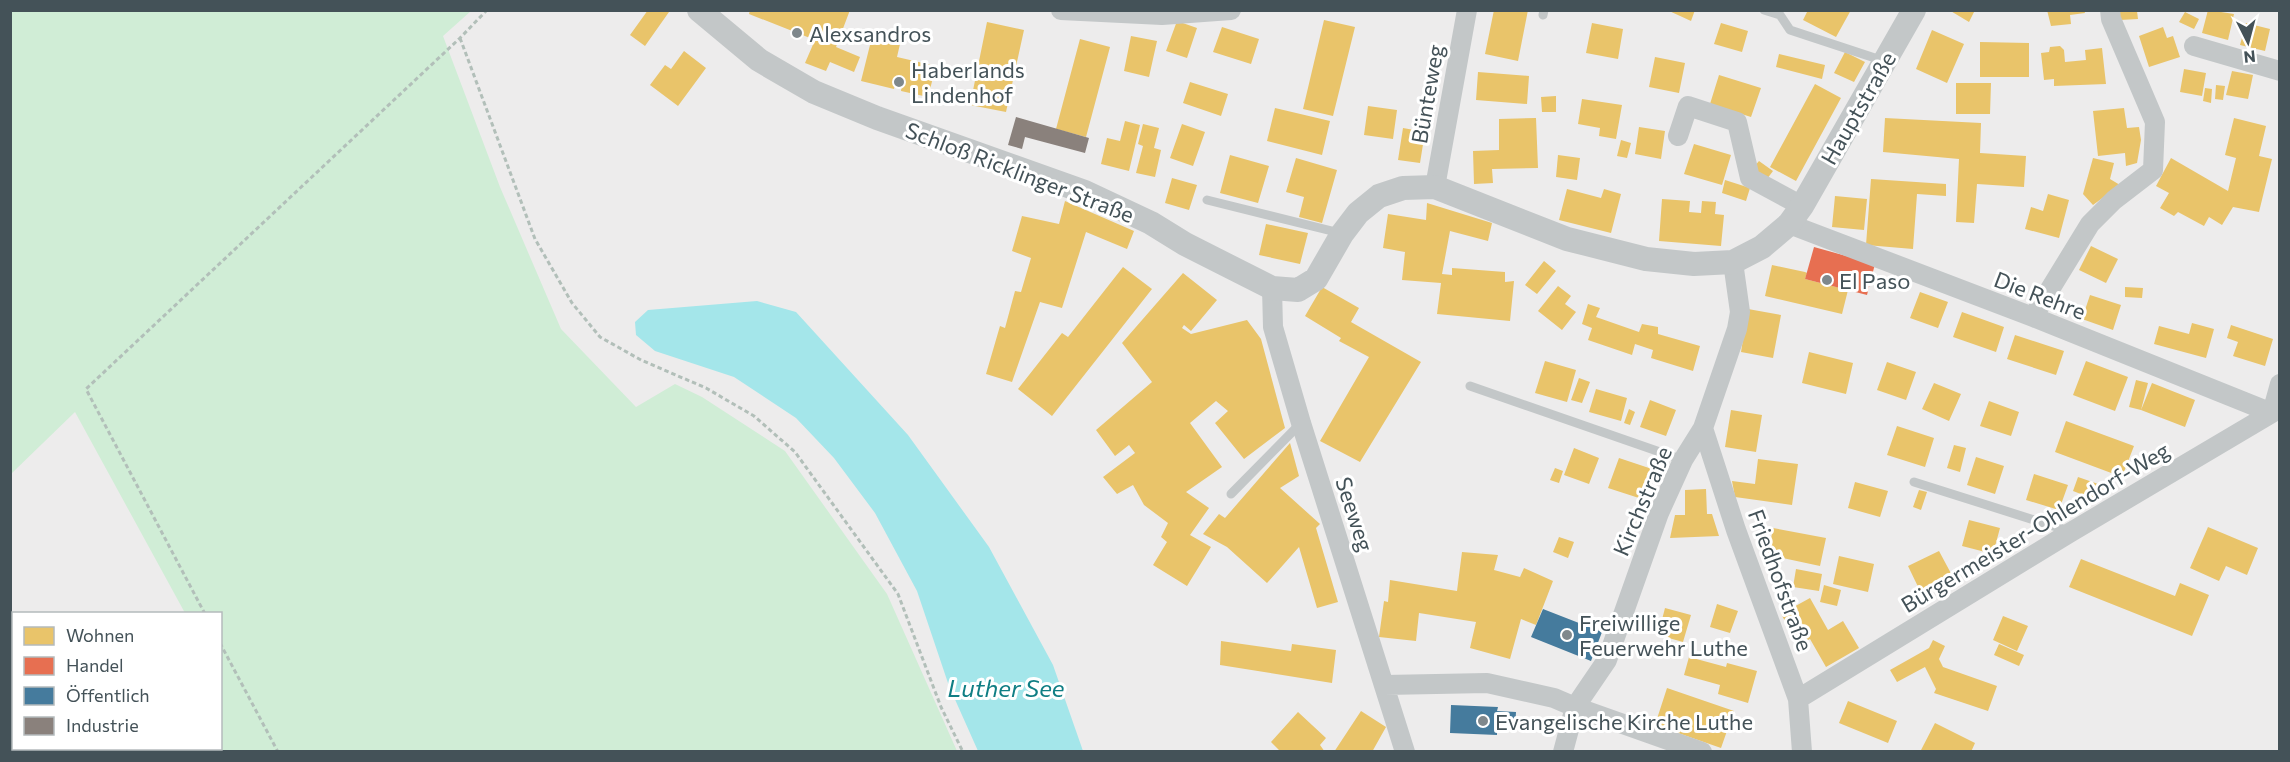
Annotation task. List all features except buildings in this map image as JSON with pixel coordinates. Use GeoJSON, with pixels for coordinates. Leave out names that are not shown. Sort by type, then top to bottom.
{"type":"FeatureCollection","features":[{"type":"Feature","properties":{"kind":"street","name":"Schloß Ricklinger Straße"},"geometry":{"type":"LineString","coordinates":[[699,10],[759,60],[814,92],[877,118],[1085,192],[1151,223],[1185,244],[1272,288],[1298,290],[1316,279],[1342,234],[1358,213],[1379,196],[1403,188],[1435,187],[1567,239],[1646,259],[1694,264],[1733,262],[1762,247],[1795,215]]}},
{"type":"Feature","properties":{"kind":"street"},"geometry":{"type":"LineString","coordinates":[[1061,10],[1162,15],[1231,10]]}},
{"type":"Feature","properties":{"kind":"street","name":"Bünteweg"},"geometry":{"type":"LineString","coordinates":[[1435,187],[1467,10]]}},
{"type":"Feature","properties":{"kind":"street","name":"Hauptstraße"},"geometry":{"type":"LineString","coordinates":[[1795,215],[1886,62],[1914,10]]}},
{"type":"Feature","properties":{"kind":"street"},"geometry":{"type":"LineString","coordinates":[[2033,317],[2090,224],[2114,200],[2153,171],[2154,122],[2111,19],[2110,10]]}},
{"type":"Feature","properties":{"kind":"street"},"geometry":{"type":"LineString","coordinates":[[2194,46],[2280,71]]}},
{"type":"Feature","properties":{"kind":"street"},"geometry":{"type":"LineString","coordinates":[[1678,136],[1688,106],[1737,122],[1750,178],[1795,215]]}},
{"type":"Feature","properties":{"kind":"street","name":"Die Rehre"},"geometry":{"type":"LineString","coordinates":[[1795,215],[2033,317],[2272,413]]}},
{"type":"Feature","properties":{"kind":"street","name":"Kirchstraße"},"geometry":{"type":"LineString","coordinates":[[1563,752],[1575,707],[1607,660],[1659,513],[1683,460],[1702,428],[1737,329],[1740,312],[1733,262]]}},
{"type":"Feature","properties":{"kind":"street","name":"Seeweg"},"geometry":{"type":"LineString","coordinates":[[1272,288],[1273,327],[1300,423],[1385,685],[1404,752]]}},
{"type":"Feature","properties":{"kind":"street"},"geometry":{"type":"LineString","coordinates":[[2272,413],[2280,384]]}},
{"type":"Feature","properties":{"kind":"street","name":"Bürgermeister-Ohlendorf-Weg"},"geometry":{"type":"LineString","coordinates":[[1798,699],[2071,532],[2272,413]]}},
{"type":"Feature","properties":{"kind":"street","name":"Friedhofstraße"},"geometry":{"type":"LineString","coordinates":[[1702,428],[1736,530],[1798,699],[1802,752]]}},
{"type":"Feature","properties":{"kind":"street"},"geometry":{"type":"LineString","coordinates":[[1385,685],[1487,683],[1554,698],[1702,752]]}},
{"type":"Feature","properties":{"kind":"lane"},"geometry":{"type":"LineString","coordinates":[[1764,10],[1780,15],[1790,30],[1886,62]]}},
{"type":"Feature","properties":{"kind":"lane"},"geometry":{"type":"LineString","coordinates":[[1207,200],[1342,234]]}},
{"type":"Feature","properties":{"kind":"lane"},"geometry":{"type":"LineString","coordinates":[[1470,386],[1683,460]]}},
{"type":"Feature","properties":{"kind":"lane"},"geometry":{"type":"LineString","coordinates":[[1231,494],[1300,423]]}},
{"type":"Feature","properties":{"kind":"lane"},"geometry":{"type":"LineString","coordinates":[[1914,482],[2071,532]]}},
{"type":"Feature","properties":{"kind":"path"},"geometry":{"type":"LineString","coordinates":[[204,612],[86,389],[460,38],[487,10]]}},
{"type":"Feature","properties":{"kind":"path"},"geometry":{"type":"LineString","coordinates":[[460,38],[535,239],[572,303],[600,337],[640,360],[706,388],[754,416],[795,452],[898,594],[941,706],[963,752]]}},
{"type":"Feature","properties":{"kind":"path"},"geometry":{"type":"LineString","coordinates":[[222,647],[278,752]]}},
{"type":"Feature","properties":{"kind":"green space"},"geometry":{"type":"Polygon","coordinates":[[[11,10],[471,11],[443,36],[500,187],[561,329],[636,407],[675,384],[702,397],[785,451],[887,594],[957,751],[18,751],[222,750],[222,612],[184,612],[75,412],[11,474],[11,10]]]}},
{"type":"Feature","properties":{"kind":"water","name":"Luther See"},"geometry":{"type":"Polygon","coordinates":[[[757,301],[796,312],[908,435],[989,547],[1053,665],[1083,751],[978,751],[949,686],[917,591],[875,513],[834,458],[796,418],[734,377],[655,351],[636,335],[635,322],[648,310],[757,301]]]}},
{"type":"Feature","properties":{"kind":"place","name":"Alexsandros"},"geometry":{"type":"Point","coordinates":[797,33]}},
{"type":"Feature","properties":{"kind":"place","name":"Haberlands Lindenhof"},"geometry":{"type":"Point","coordinates":[899,82]}},
{"type":"Feature","properties":{"kind":"place","name":"El Paso"},"geometry":{"type":"Point","coordinates":[1827,280]}},
{"type":"Feature","properties":{"kind":"place","name":"Freiwillige Feuerwehr Luthe"},"geometry":{"type":"Point","coordinates":[1567,635]}},
{"type":"Feature","properties":{"kind":"place","name":"Evangelische Kirche Luthe"},"geometry":{"type":"Point","coordinates":[1483,721]}}]}
